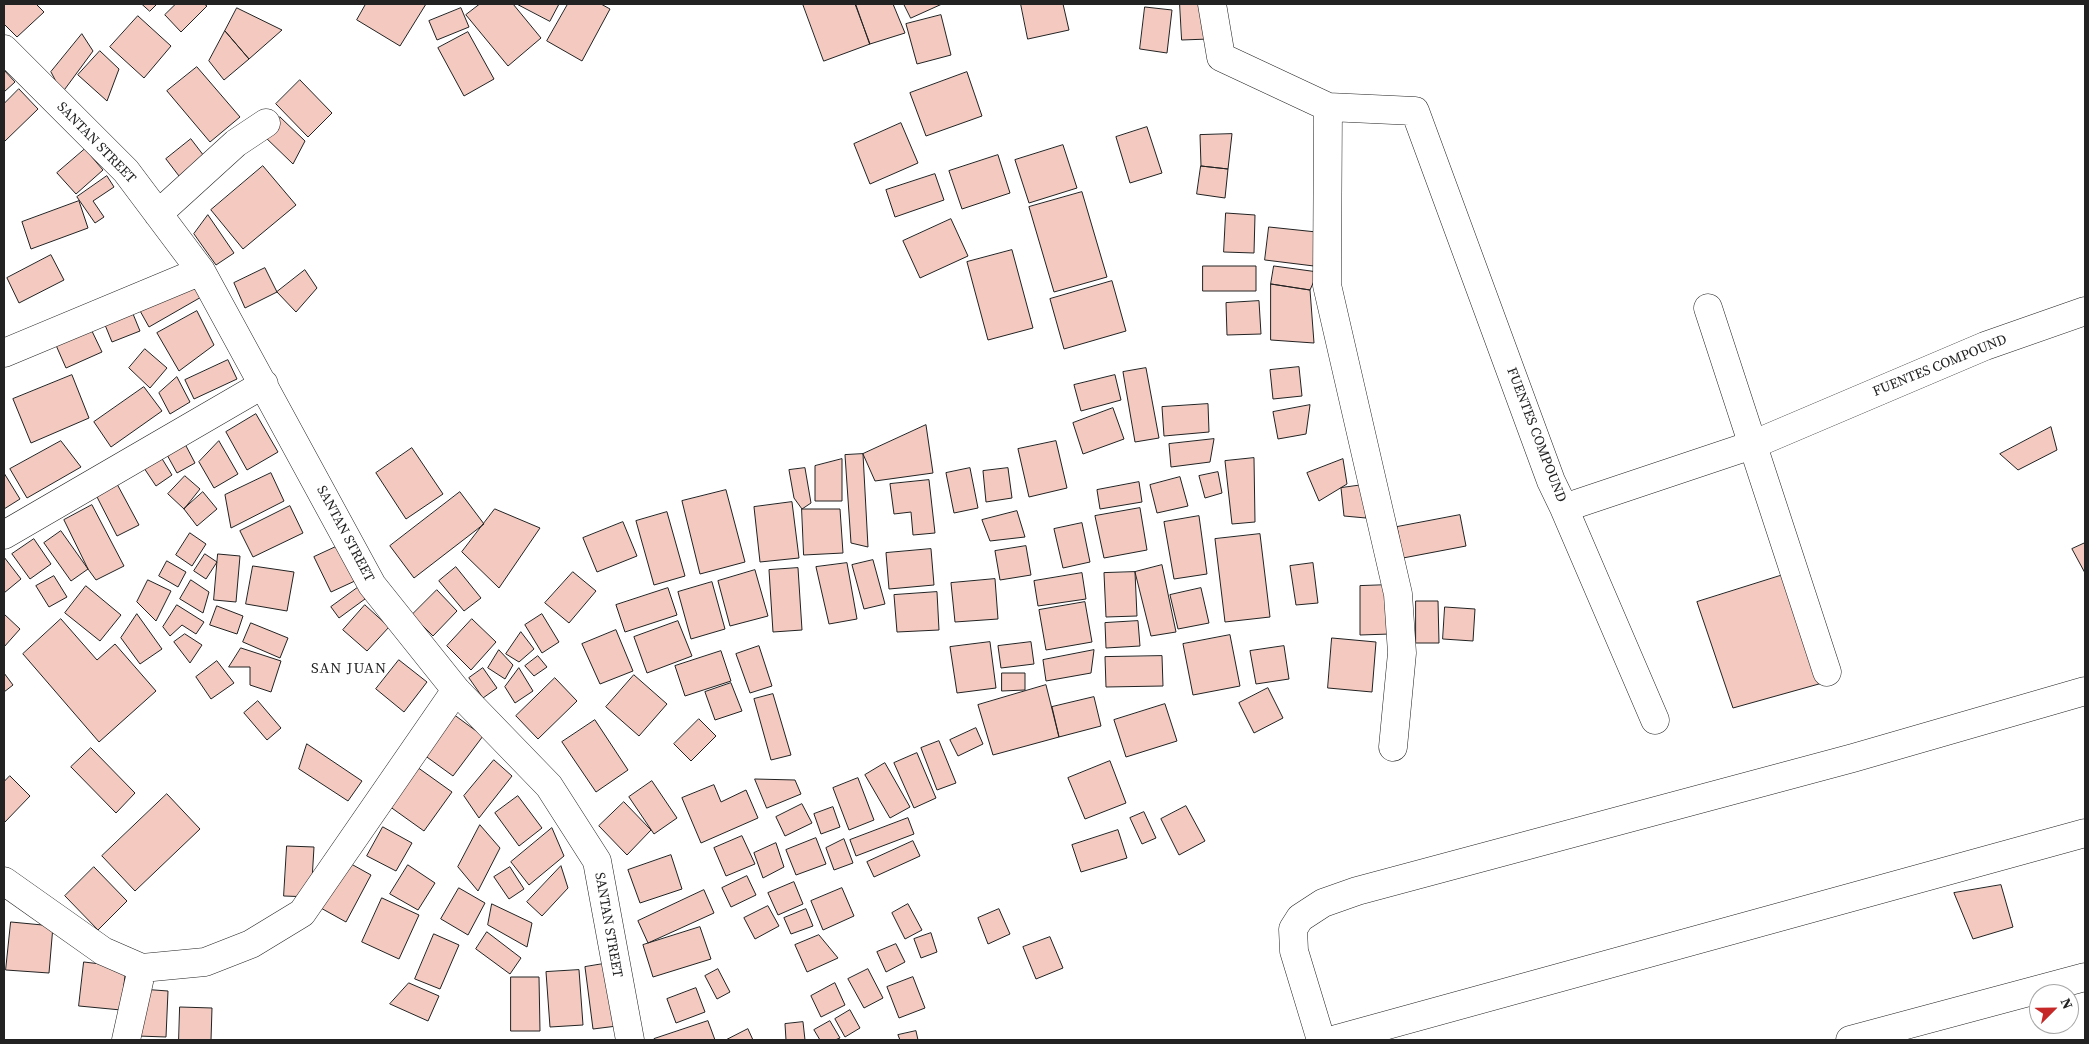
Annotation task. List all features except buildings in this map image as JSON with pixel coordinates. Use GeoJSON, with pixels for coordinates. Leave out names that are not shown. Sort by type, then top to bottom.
{"type":"FeatureCollection","features":[{"type":"Feature","properties":{"kind":"street","name":"FUENTES COMPOUND"},"geometry":{"type":"LineString","coordinates":[[1212,4],[1220,57],[1328,107],[1415,111],[1551,481],[1564,508],[1752,445],[1985,346],[2085,311]]}},
{"type":"Feature","properties":{"kind":"street","name":"SANTAN STREET"},"geometry":{"type":"LineString","coordinates":[[4,48],[126,170],[201,271],[372,585],[456,690],[548,786],[597,861],[630,1040]]}},
{"type":"Feature","properties":{"kind":"street"},"geometry":{"type":"LineString","coordinates":[[1328,107],[1327,285],[1398,594],[1402,653],[1393,747]]}},
{"type":"Feature","properties":{"kind":"street"},"geometry":{"type":"LineString","coordinates":[[158,214],[244,136],[266,123]]}},
{"type":"Feature","properties":{"kind":"street"},"geometry":{"type":"LineString","coordinates":[[4,352],[201,271]]}},
{"type":"Feature","properties":{"kind":"street"},"geometry":{"type":"LineString","coordinates":[[1708,308],[1827,672]]}},
{"type":"Feature","properties":{"kind":"street"},"geometry":{"type":"LineString","coordinates":[[4,535],[264,384]]}},
{"type":"Feature","properties":{"kind":"street"},"geometry":{"type":"LineString","coordinates":[[1564,508],[1655,720]]}},
{"type":"Feature","properties":{"kind":"street"},"geometry":{"type":"LineString","coordinates":[[4,881],[104,951],[142,968],[205,962],[251,944],[302,913],[456,690]]}},
{"type":"Feature","properties":{"kind":"street"},"geometry":{"type":"LineString","coordinates":[[1321,1040],[1294,951],[1293,929],[1300,918],[1323,903],[1366,889],[1854,758],[2085,691]]}},
{"type":"Feature","properties":{"kind":"street"},"geometry":{"type":"LineString","coordinates":[[1333,1040],[2085,833]]}},
{"type":"Feature","properties":{"kind":"street"},"geometry":{"type":"LineString","coordinates":[[126,1040],[142,968]]}},
{"type":"Feature","properties":{"kind":"street"},"geometry":{"type":"LineString","coordinates":[[1850,1040],[2085,978]]}},
{"type":"Feature","properties":{"kind":"district","name":"SAN JUAN"},"geometry":{"type":"Point","coordinates":[349,669]}}]}
